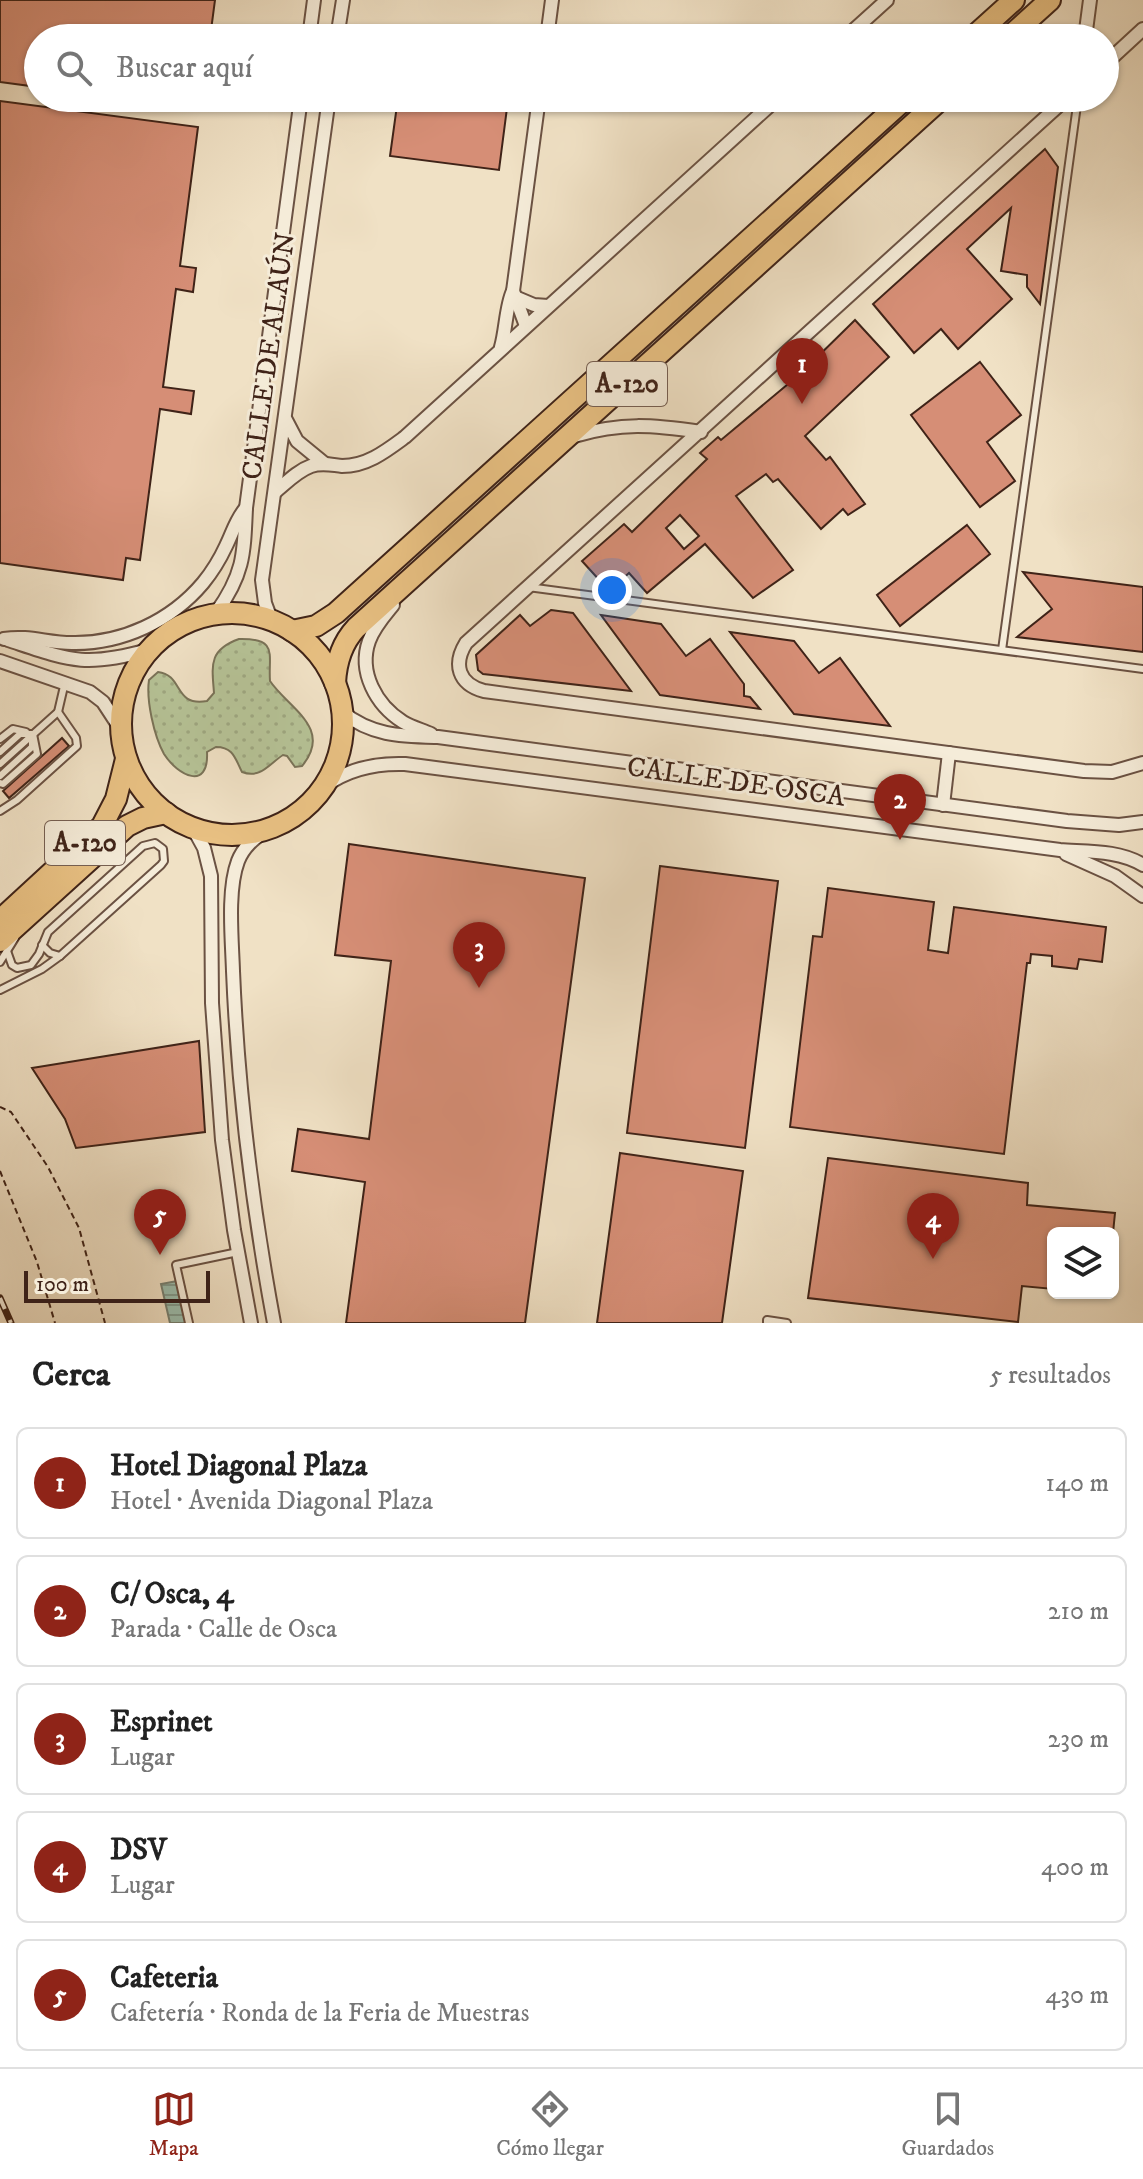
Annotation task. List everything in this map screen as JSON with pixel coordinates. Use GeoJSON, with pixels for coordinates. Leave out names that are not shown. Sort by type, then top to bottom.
{"type":"FeatureCollection","features":[{"type":"Feature","properties":{"kind":"main road"},"geometry":{"type":"LineString","coordinates":[[987,24],[1014,0]]}},
{"type":"Feature","properties":{"kind":"main road"},"geometry":{"type":"LineString","coordinates":[[1023,24],[1050,0]]}},
{"type":"Feature","properties":{"kind":"main road","name":"A-120"},"geometry":{"type":"LineString","coordinates":[[292,631],[316,626],[336,613],[891,112]]}},
{"type":"Feature","properties":{"kind":"main road","name":"A-120"},"geometry":{"type":"LineString","coordinates":[[335,683],[335,669],[349,635],[927,112]]}},
{"type":"Feature","properties":{"kind":"main road","name":"A-120"},"geometry":{"type":"LineString","coordinates":[[216,613],[271,619],[292,631],[325,663],[335,683],[342,712],[340,751],[325,786],[309,805],[289,820],[266,830],[230,835],[193,828],[166,813],[143,789],[126,759],[120,728],[128,682],[148,650],[180,625],[216,613]]}},
{"type":"Feature","properties":{"kind":"main road","name":"A-120"},"geometry":{"type":"LineString","coordinates":[[4,946],[10,915],[102,826],[116,799],[126,759]]}},
{"type":"Feature","properties":{"kind":"main road","name":"A-120"},"geometry":{"type":"LineString","coordinates":[[10,915],[127,826],[143,818],[166,813]]}},
{"type":"Feature","properties":{"kind":"street"},"geometry":{"type":"LineString","coordinates":[[311,24],[314,0]]}},
{"type":"Feature","properties":{"kind":"street"},"geometry":{"type":"LineString","coordinates":[[339,24],[343,0]]}},
{"type":"Feature","properties":{"kind":"street"},"geometry":{"type":"LineString","coordinates":[[549,24],[552,0]]}},
{"type":"Feature","properties":{"kind":"street"},"geometry":{"type":"LineString","coordinates":[[860,24],[887,0]]}},
{"type":"Feature","properties":{"kind":"street"},"geometry":{"type":"LineString","coordinates":[[1087,24],[1090,0]]}},
{"type":"Feature","properties":{"kind":"street"},"geometry":{"type":"LineString","coordinates":[[1119,51],[1143,29]]}},
{"type":"Feature","properties":{"kind":"street","name":"CALLE DE ALAÚN"},"geometry":{"type":"LineString","coordinates":[[216,613],[241,570],[246,508],[299,112]]}},
{"type":"Feature","properties":{"kind":"street","name":"CALLE DE ALAÚN"},"geometry":{"type":"LineString","coordinates":[[271,619],[262,580],[327,112]]}},
{"type":"Feature","properties":{"kind":"street"},"geometry":{"type":"LineString","coordinates":[[501,349],[509,313],[508,303],[514,294],[537,112]]}},
{"type":"Feature","properties":{"kind":"street"},"geometry":{"type":"LineString","coordinates":[[275,492],[311,466],[362,463],[388,449],[763,112]]}},
{"type":"Feature","properties":{"kind":"street"},"geometry":{"type":"LineString","coordinates":[[1052,112],[466,643],[460,653],[459,671],[468,685],[484,691],[1084,771],[1112,772],[1143,763]]}},
{"type":"Feature","properties":{"kind":"street"},"geometry":{"type":"LineString","coordinates":[[514,294],[534,305],[548,306]]}},
{"type":"Feature","properties":{"kind":"street"},"geometry":{"type":"LineString","coordinates":[[514,294],[526,326]]}},
{"type":"Feature","properties":{"kind":"street"},"geometry":{"type":"LineString","coordinates":[[509,313],[514,320],[526,326]]}},
{"type":"Feature","properties":{"kind":"street"},"geometry":{"type":"LineString","coordinates":[[285,418],[297,441],[325,464]]}},
{"type":"Feature","properties":{"kind":"street"},"geometry":{"type":"LineString","coordinates":[[567,438],[601,428],[642,424],[701,432]]}},
{"type":"Feature","properties":{"kind":"street"},"geometry":{"type":"LineString","coordinates":[[2,639],[24,636],[59,642],[89,642],[117,637],[153,623],[175,610],[205,581],[227,544],[238,517],[246,508]]}},
{"type":"Feature","properties":{"kind":"street"},"geometry":{"type":"LineString","coordinates":[[429,563],[376,627],[368,642],[366,657],[373,690],[383,705],[405,723],[438,737]]}},
{"type":"Feature","properties":{"kind":"street"},"geometry":{"type":"LineString","coordinates":[[2,639],[85,662],[148,650]]}},
{"type":"Feature","properties":{"kind":"street"},"geometry":{"type":"LineString","coordinates":[[0,661],[66,682],[97,696],[108,707],[120,728]]}},
{"type":"Feature","properties":{"kind":"street","name":"CALLE DE OSCA"},"geometry":{"type":"LineString","coordinates":[[342,712],[360,726],[374,731],[1101,824],[1143,822]]}},
{"type":"Feature","properties":{"kind":"street"},"geometry":{"type":"LineString","coordinates":[[943,805],[949,753]]}},
{"type":"Feature","properties":{"kind":"street","name":"CALLE DE OSCA"},"geometry":{"type":"LineString","coordinates":[[325,786],[334,779],[365,768],[405,764],[1123,856],[1143,865]]}},
{"type":"Feature","properties":{"kind":"street"},"geometry":{"type":"LineString","coordinates":[[193,828],[210,864],[212,1003],[222,1140],[251,1323]]}},
{"type":"Feature","properties":{"kind":"street"},"geometry":{"type":"LineString","coordinates":[[266,830],[249,842],[238,861],[234,880],[232,942],[244,1140],[274,1323]]}},
{"type":"Feature","properties":{"kind":"street"},"geometry":{"type":"LineString","coordinates":[[1060,850],[1115,876],[1143,896]]}},
{"type":"Feature","properties":{"kind":"lane"},"geometry":{"type":"LineString","coordinates":[[1002,650],[1076,112]]}},
{"type":"Feature","properties":{"kind":"lane"},"geometry":{"type":"LineString","coordinates":[[528,587],[1143,669]]}},
{"type":"Feature","properties":{"kind":"lane"},"geometry":{"type":"LineString","coordinates":[[0,764],[58,712],[66,682]]}},
{"type":"Feature","properties":{"kind":"lane"},"geometry":{"type":"LineString","coordinates":[[0,811],[17,800],[77,746],[76,738],[58,712]]}},
{"type":"Feature","properties":{"kind":"lane"},"geometry":{"type":"LineString","coordinates":[[0,739],[13,729],[33,734]]}},
{"type":"Feature","properties":{"kind":"lane"},"geometry":{"type":"LineString","coordinates":[[0,752],[20,734],[33,734]]}},
{"type":"Feature","properties":{"kind":"lane"},"geometry":{"type":"LineString","coordinates":[[0,776],[32,747],[33,734]]}},
{"type":"Feature","properties":{"kind":"lane"},"geometry":{"type":"LineString","coordinates":[[0,783],[3,784],[37,754],[33,734]]}},
{"type":"Feature","properties":{"kind":"lane"},"geometry":{"type":"LineString","coordinates":[[0,990],[60,956],[161,865],[164,854],[159,845],[143,846],[48,932],[36,959],[23,968],[12,965],[4,946]]}},
{"type":"Feature","properties":{"kind":"lane"},"geometry":{"type":"LineString","coordinates":[[42,945],[50,953],[60,956]]}},
{"type":"Feature","properties":{"kind":"lane"},"geometry":{"type":"LineString","coordinates":[[0,962],[4,946]]}},
{"type":"Feature","properties":{"kind":"lane"},"geometry":{"type":"LineString","coordinates":[[189,1323],[176,1265],[238,1252]]}},
{"type":"Feature","properties":{"kind":"lane"},"geometry":{"type":"LineString","coordinates":[[767,1323],[767,1320],[787,1323]]}},
{"type":"Feature","properties":{"kind":"path"},"geometry":{"type":"LineString","coordinates":[[0,1107],[11,1112],[48,1167],[79,1228],[105,1323]]}},
{"type":"Feature","properties":{"kind":"path"},"geometry":{"type":"LineString","coordinates":[[0,1171],[37,1262],[55,1323]]}},
{"type":"Feature","properties":{"kind":"shaded area"},"geometry":{"type":"Polygon","coordinates":[[[239,639],[252,639],[266,645],[270,656],[270,681],[310,729],[313,740],[311,753],[302,766],[295,767],[283,755],[264,770],[249,774],[242,772],[230,751],[216,747],[207,752],[203,772],[198,776],[184,773],[170,762],[157,738],[150,707],[149,680],[158,672],[166,674],[189,699],[207,701],[214,693],[213,667],[217,654],[239,639]]]}},
{"type":"Feature","properties":{"kind":"shaded area"},"geometry":{"type":"Polygon","coordinates":[[[183,1280],[192,1323],[170,1323],[161,1284],[183,1280]]]}},
{"type":"Feature","properties":{"kind":"building"},"geometry":{"type":"Polygon","coordinates":[[[0,0],[215,0],[212,24],[24,24],[24,85],[0,82],[0,0]]]}},
{"type":"Feature","properties":{"kind":"building"},"geometry":{"type":"Polygon","coordinates":[[[0,101],[24,104],[24,112],[84,112],[198,127],[180,266],[196,268],[193,292],[176,289],[163,387],[194,391],[191,414],[160,409],[140,560],[126,558],[123,580],[0,563],[0,101]]]}},
{"type":"Feature","properties":{"kind":"building"},"geometry":{"type":"Polygon","coordinates":[[[396,112],[506,112],[499,170],[390,156],[396,112]]]}},
{"type":"Feature","properties":{"kind":"building"},"geometry":{"type":"Polygon","coordinates":[[[1045,149],[1058,167],[1040,304],[1027,287],[1027,275],[1001,271],[1011,208],[967,249],[1012,299],[958,349],[941,329],[914,353],[873,304],[1045,149]]]}},
{"type":"Feature","properties":{"kind":"building"},"geometry":{"type":"Polygon","coordinates":[[[855,320],[889,357],[805,436],[826,460],[830,457],[865,504],[848,515],[843,509],[821,529],[778,479],[773,482],[766,474],[736,496],[793,570],[753,598],[705,544],[647,593],[629,573],[617,584],[610,576],[602,583],[582,561],[624,524],[632,532],[707,459],[700,453],[718,437],[721,440],[800,374],[855,320]],[[680,515],[666,528],[684,549],[699,536],[680,515]]]}},
{"type":"Feature","properties":{"kind":"building"},"geometry":{"type":"Polygon","coordinates":[[[980,362],[1021,415],[987,442],[1015,481],[980,507],[911,415],[980,362]]]}},
{"type":"Feature","properties":{"kind":"building"},"geometry":{"type":"Polygon","coordinates":[[[967,525],[990,554],[900,626],[877,595],[967,525]]]}},
{"type":"Feature","properties":{"kind":"building"},"geometry":{"type":"Polygon","coordinates":[[[1023,572],[1143,587],[1143,652],[1017,637],[1052,609],[1023,572]]]}},
{"type":"Feature","properties":{"kind":"building"},"geometry":{"type":"Polygon","coordinates":[[[551,610],[573,613],[631,691],[483,674],[478,670],[476,655],[520,615],[530,626],[551,610]]]}},
{"type":"Feature","properties":{"kind":"building"},"geometry":{"type":"Polygon","coordinates":[[[601,615],[661,624],[686,656],[710,639],[744,684],[744,696],[750,697],[760,709],[660,695],[601,615]]]}},
{"type":"Feature","properties":{"kind":"building"},"geometry":{"type":"Polygon","coordinates":[[[730,632],[794,641],[819,673],[840,658],[890,726],[794,714],[730,632]]]}},
{"type":"Feature","properties":{"kind":"building"},"geometry":{"type":"Polygon","coordinates":[[[62,738],[69,746],[9,798],[3,791],[62,738]]]}},
{"type":"Feature","properties":{"kind":"building"},"geometry":{"type":"Polygon","coordinates":[[[349,844],[585,878],[525,1323],[346,1323],[365,1182],[292,1171],[298,1129],[369,1139],[391,961],[335,955],[349,844]]]}},
{"type":"Feature","properties":{"kind":"building"},"geometry":{"type":"Polygon","coordinates":[[[660,866],[778,881],[745,1148],[627,1133],[660,866]]]}},
{"type":"Feature","properties":{"kind":"building"},"geometry":{"type":"Polygon","coordinates":[[[828,888],[934,902],[928,950],[948,953],[954,907],[1106,927],[1102,962],[1079,959],[1077,969],[1052,966],[1052,956],[1031,954],[1030,963],[1027,963],[1004,1154],[790,1127],[813,936],[822,937],[828,888]]]}},
{"type":"Feature","properties":{"kind":"building"},"geometry":{"type":"Polygon","coordinates":[[[199,1041],[205,1132],[76,1148],[65,1119],[32,1068],[199,1041]]]}},
{"type":"Feature","properties":{"kind":"building"},"geometry":{"type":"Polygon","coordinates":[[[620,1153],[743,1171],[722,1323],[597,1323],[620,1153]]]}},
{"type":"Feature","properties":{"kind":"building"},"geometry":{"type":"Polygon","coordinates":[[[828,1158],[1028,1183],[1027,1205],[1115,1213],[1114,1227],[1047,1227],[1047,1288],[1022,1286],[1018,1322],[808,1298],[828,1158]]]}},
{"type":"Feature","properties":{"kind":"railway"},"geometry":{"type":"LineString","coordinates":[[0,1298],[11,1323]]}},
{"type":"Feature","properties":{"kind":"place","name":"Hotel Diagonal Plaza"},"geometry":{"type":"Point","coordinates":[802,404]}},
{"type":"Feature","properties":{"kind":"place","name":"C/ Osca, 4"},"geometry":{"type":"Point","coordinates":[900,840]}},
{"type":"Feature","properties":{"kind":"place","name":"Esprinet"},"geometry":{"type":"Point","coordinates":[479,988]}},
{"type":"Feature","properties":{"kind":"place","name":"Cafeteria"},"geometry":{"type":"Point","coordinates":[160,1255]}},
{"type":"Feature","properties":{"kind":"place","name":"DSV"},"geometry":{"type":"Point","coordinates":[933,1259]}}]}
